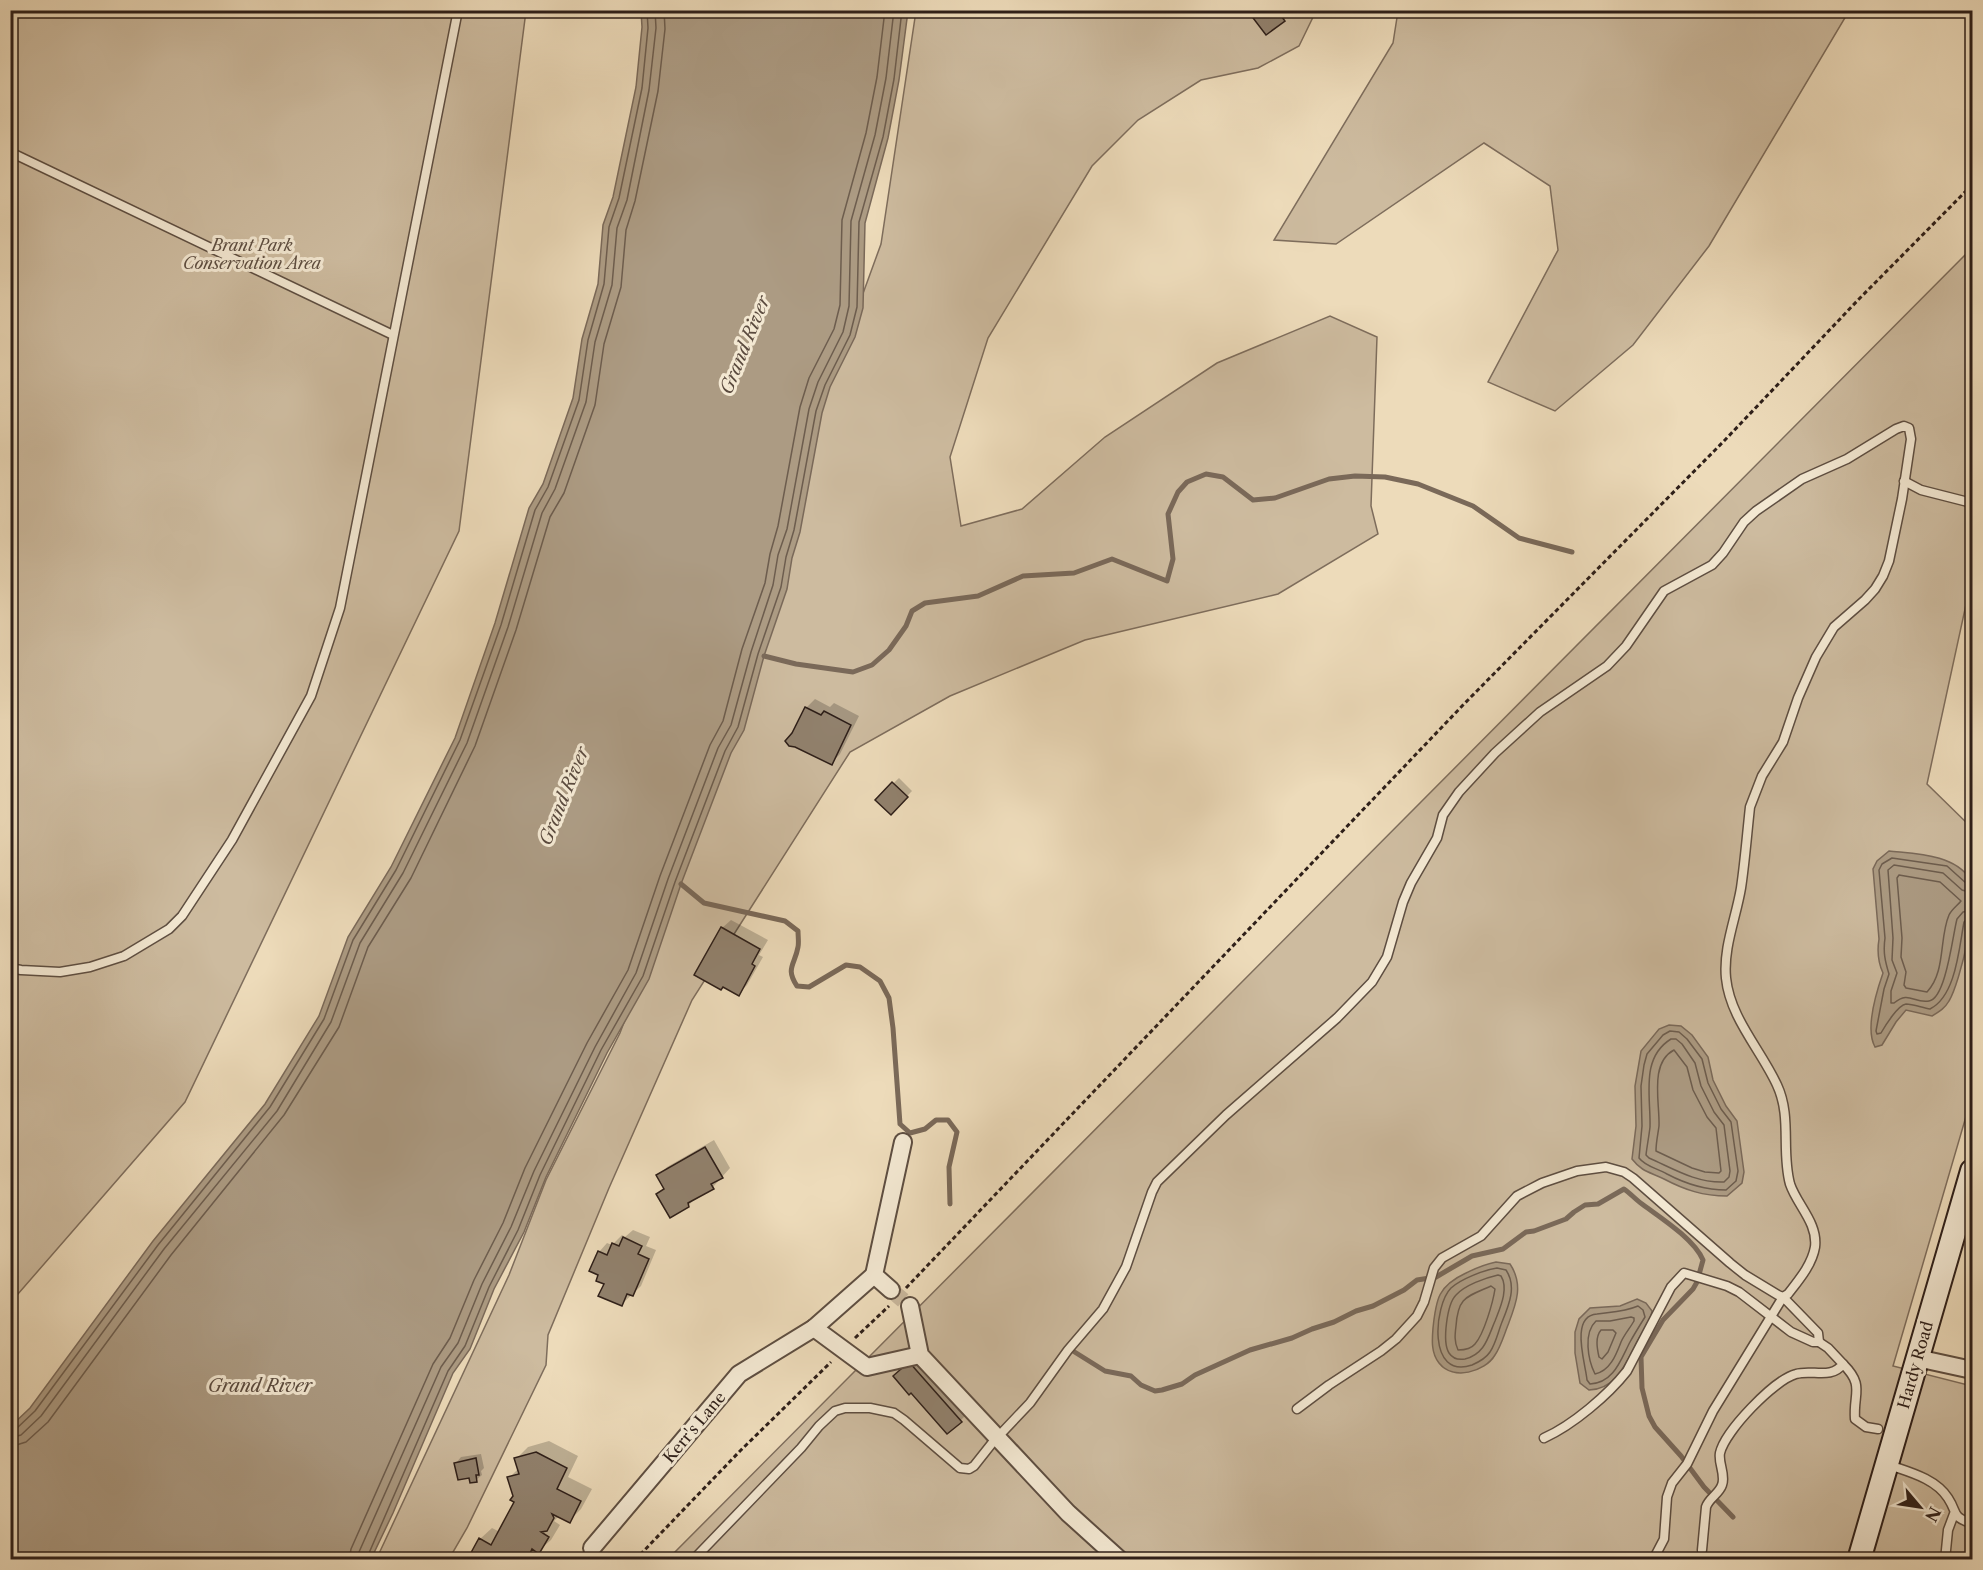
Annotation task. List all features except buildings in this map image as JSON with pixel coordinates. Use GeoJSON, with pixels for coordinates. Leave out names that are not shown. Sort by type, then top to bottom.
{"type":"FeatureCollection","features":[{"type":"Feature","properties":{"kind":"main road","name":"Hardy Road"},"geometry":{"type":"LineString","coordinates":[[1859,1560],[1972,1171]]}},
{"type":"Feature","properties":{"kind":"street"},"geometry":{"type":"LineString","coordinates":[[903,1142],[874,1275],[898,1299],[920,1355],[1068,1513],[1120,1560]]}},
{"type":"Feature","properties":{"kind":"street","name":"Kerr's Lane"},"geometry":{"type":"LineString","coordinates":[[592,1548],[738,1374],[814,1328],[874,1275]]}},
{"type":"Feature","properties":{"kind":"street"},"geometry":{"type":"LineString","coordinates":[[814,1328],[867,1367],[920,1355]]}},
{"type":"Feature","properties":{"kind":"street"},"geometry":{"type":"LineString","coordinates":[[1917,1358],[1972,1370]]}},
{"type":"Feature","properties":{"kind":"lane"},"geometry":{"type":"LineString","coordinates":[[10,968],[60,972],[90,967],[124,956],[169,929],[182,916],[232,840],[312,696],[340,608],[458,10]]}},
{"type":"Feature","properties":{"kind":"lane"},"geometry":{"type":"LineString","coordinates":[[10,152],[393,335]]}},
{"type":"Feature","properties":{"kind":"lane"},"geometry":{"type":"LineString","coordinates":[[693,1560],[835,1411],[845,1408],[870,1408],[894,1413],[954,1464],[964,1470],[974,1466],[1030,1403],[1108,1301],[1125,1267],[1157,1182],[1226,1115],[1337,1018],[1380,970],[1387,957],[1411,883],[1437,838],[1443,815],[1459,792],[1540,712],[1607,666],[1626,646],[1664,591],[1712,565],[1744,522],[1756,511],[1811,475],[1847,459],[1904,426],[1909,428],[1911,439],[1889,561],[1875,590],[1834,627],[1820,649],[1798,698],[1783,742],[1754,794],[1750,807],[1741,888],[1727,951],[1726,968],[1729,992],[1741,1023],[1771,1072],[1783,1099],[1791,1186],[1810,1224],[1815,1246],[1813,1255],[1788,1294],[1783,1297],[1725,1390],[1695,1450],[1672,1483],[1667,1497],[1664,1539],[1653,1560]]}},
{"type":"Feature","properties":{"kind":"lane"},"geometry":{"type":"LineString","coordinates":[[1904,481],[1921,490],[1972,503]]}},
{"type":"Feature","properties":{"kind":"lane"},"geometry":{"type":"LineString","coordinates":[[1297,1409],[1329,1384],[1381,1351],[1407,1327],[1417,1316],[1424,1302],[1434,1268],[1442,1258],[1481,1236],[1518,1196],[1542,1183],[1577,1171],[1606,1167],[1624,1172],[1633,1178],[1745,1275],[1783,1297],[1818,1333],[1820,1342]]}},
{"type":"Feature","properties":{"kind":"lane"},"geometry":{"type":"LineString","coordinates":[[1544,1438],[1568,1425],[1618,1382],[1627,1371],[1671,1287],[1684,1273],[1727,1286],[1751,1300],[1798,1335],[1813,1342],[1820,1342],[1828,1348],[1854,1376],[1858,1390],[1856,1419],[1866,1427],[1878,1429]]}},
{"type":"Feature","properties":{"kind":"lane"},"geometry":{"type":"LineString","coordinates":[[1701,1550],[1706,1507],[1708,1501],[1722,1485],[1720,1456],[1728,1434],[1755,1403],[1789,1377],[1805,1372],[1830,1373],[1839,1370],[1844,1364]]}},
{"type":"Feature","properties":{"kind":"lane"},"geometry":{"type":"LineString","coordinates":[[1898,1468],[1928,1480],[1938,1487],[1948,1497],[1954,1514],[1959,1519],[1972,1524]]}},
{"type":"Feature","properties":{"kind":"lane"},"geometry":{"type":"LineString","coordinates":[[1946,1560],[1948,1530],[1954,1514]]}},
{"type":"Feature","properties":{"kind":"path"},"geometry":{"type":"LineString","coordinates":[[635,1560],[740,1451],[898,1299],[1464,704],[1724,441],[1859,299],[1972,185]]}},
{"type":"Feature","properties":{"kind":"green space"},"geometry":{"type":"Polygon","coordinates":[[[1398,10],[1849,11],[1709,246],[1633,345],[1555,411],[1488,382],[1558,250],[1550,186],[1484,143],[1336,244],[1274,240],[1393,43],[1398,10]]]}},
{"type":"Feature","properties":{"kind":"green space","name":"Brant Park Conservation Area"},"geometry":{"type":"Polygon","coordinates":[[[11,11],[526,11],[459,531],[185,1102],[11,1302],[11,11]]]}},
{"type":"Feature","properties":{"kind":"green space"},"geometry":{"type":"Polygon","coordinates":[[[916,11],[1316,11],[1299,46],[1258,68],[1201,80],[1138,120],[1092,166],[988,338],[950,457],[961,526],[1022,509],[1105,437],[1217,363],[1330,316],[1377,337],[1371,506],[1378,534],[1278,594],[1085,640],[950,696],[850,752],[692,1000],[609,1188],[548,1335],[546,1365],[467,1528],[449,1559],[376,1560],[509,1275],[546,1180],[620,1033],[763,652],[813,431],[881,244],[916,11]]]}},
{"type":"Feature","properties":{"kind":"green space"},"geometry":{"type":"Polygon","coordinates":[[[1972,248],[1972,577],[1927,784],[1972,828],[1972,1096],[1893,1366],[1972,1386],[1972,1559],[667,1560],[1972,248]]]}},
{"type":"Feature","properties":{"kind":"water","name":"Grand River"},"geometry":{"type":"Polygon","coordinates":[[[641,11],[908,11],[899,80],[888,138],[865,223],[863,308],[855,337],[830,387],[822,413],[787,589],[764,656],[744,730],[731,753],[681,884],[649,979],[607,1053],[546,1177],[524,1232],[494,1289],[470,1349],[453,1373],[371,1559],[11,1559],[11,1426],[30,1408],[153,1241],[265,1104],[319,1016],[348,937],[391,867],[455,738],[495,623],[529,508],[543,484],[573,398],[582,339],[598,284],[603,225],[613,197],[636,87],[642,27],[641,11]]]}},
{"type":"Feature","properties":{"kind":"water"},"geometry":{"type":"Polygon","coordinates":[[[1889,851],[1934,857],[1954,864],[1970,879],[1973,888],[1973,903],[1968,940],[1954,991],[1947,1003],[1932,1016],[1906,1010],[1882,1045],[1875,1047],[1871,1021],[1883,973],[1878,956],[1879,939],[1873,869],[1877,861],[1889,851]]]}},
{"type":"Feature","properties":{"kind":"water"},"geometry":{"type":"Polygon","coordinates":[[[1669,1025],[1681,1026],[1692,1035],[1708,1057],[1713,1080],[1726,1106],[1737,1121],[1744,1172],[1742,1183],[1727,1196],[1694,1192],[1643,1169],[1632,1159],[1636,1126],[1635,1086],[1641,1051],[1659,1029],[1669,1025]]]}},
{"type":"Feature","properties":{"kind":"water"},"geometry":{"type":"Polygon","coordinates":[[[1496,1262],[1510,1264],[1518,1287],[1511,1317],[1495,1355],[1477,1370],[1460,1373],[1445,1369],[1436,1359],[1433,1351],[1433,1328],[1437,1301],[1449,1283],[1477,1268],[1496,1262]]]}},
{"type":"Feature","properties":{"kind":"water"},"geometry":{"type":"Polygon","coordinates":[[[1637,1299],[1646,1303],[1652,1311],[1647,1325],[1618,1375],[1606,1386],[1589,1390],[1580,1383],[1575,1353],[1575,1332],[1579,1319],[1590,1308],[1620,1306],[1637,1299]]]}},
{"type":"Feature","properties":{"kind":"waterway"},"geometry":{"type":"LineString","coordinates":[[764,656],[796,664],[853,672],[872,665],[889,650],[906,626],[912,611],[925,603],[978,596],[1023,576],[1074,573],[1112,559],[1167,581],[1173,559],[1168,514],[1178,492],[1187,482],[1206,474],[1223,477],[1253,500],[1275,498],[1329,479],[1355,476],[1385,477],[1418,484],[1473,506],[1519,538],[1572,552]]}},
{"type":"Feature","properties":{"kind":"waterway"},"geometry":{"type":"LineString","coordinates":[[681,884],[704,903],[785,921],[798,931],[797,953],[791,970],[797,986],[809,987],[846,965],[860,967],[880,981],[889,998],[900,1124],[910,1133],[925,1129],[936,1120],[948,1120],[957,1132],[949,1167],[950,1204]]}},
{"type":"Feature","properties":{"kind":"waterway"},"geometry":{"type":"LineString","coordinates":[[1073,1351],[1105,1371],[1131,1376],[1141,1385],[1155,1391],[1162,1390],[1182,1384],[1195,1375],[1250,1350],[1292,1338],[1373,1306],[1404,1290],[1417,1280],[1436,1277],[1472,1256],[1503,1249],[1526,1232],[1566,1219],[1585,1205],[1598,1204],[1624,1189],[1685,1237],[1703,1260],[1693,1289],[1663,1320],[1641,1357],[1642,1388],[1649,1416],[1655,1427],[1704,1487],[1733,1517]]}},
{"type":"Feature","properties":{"kind":"tunnel"},"geometry":{"type":"LineString","coordinates":[[891,1290],[910,1306]]}}]}
